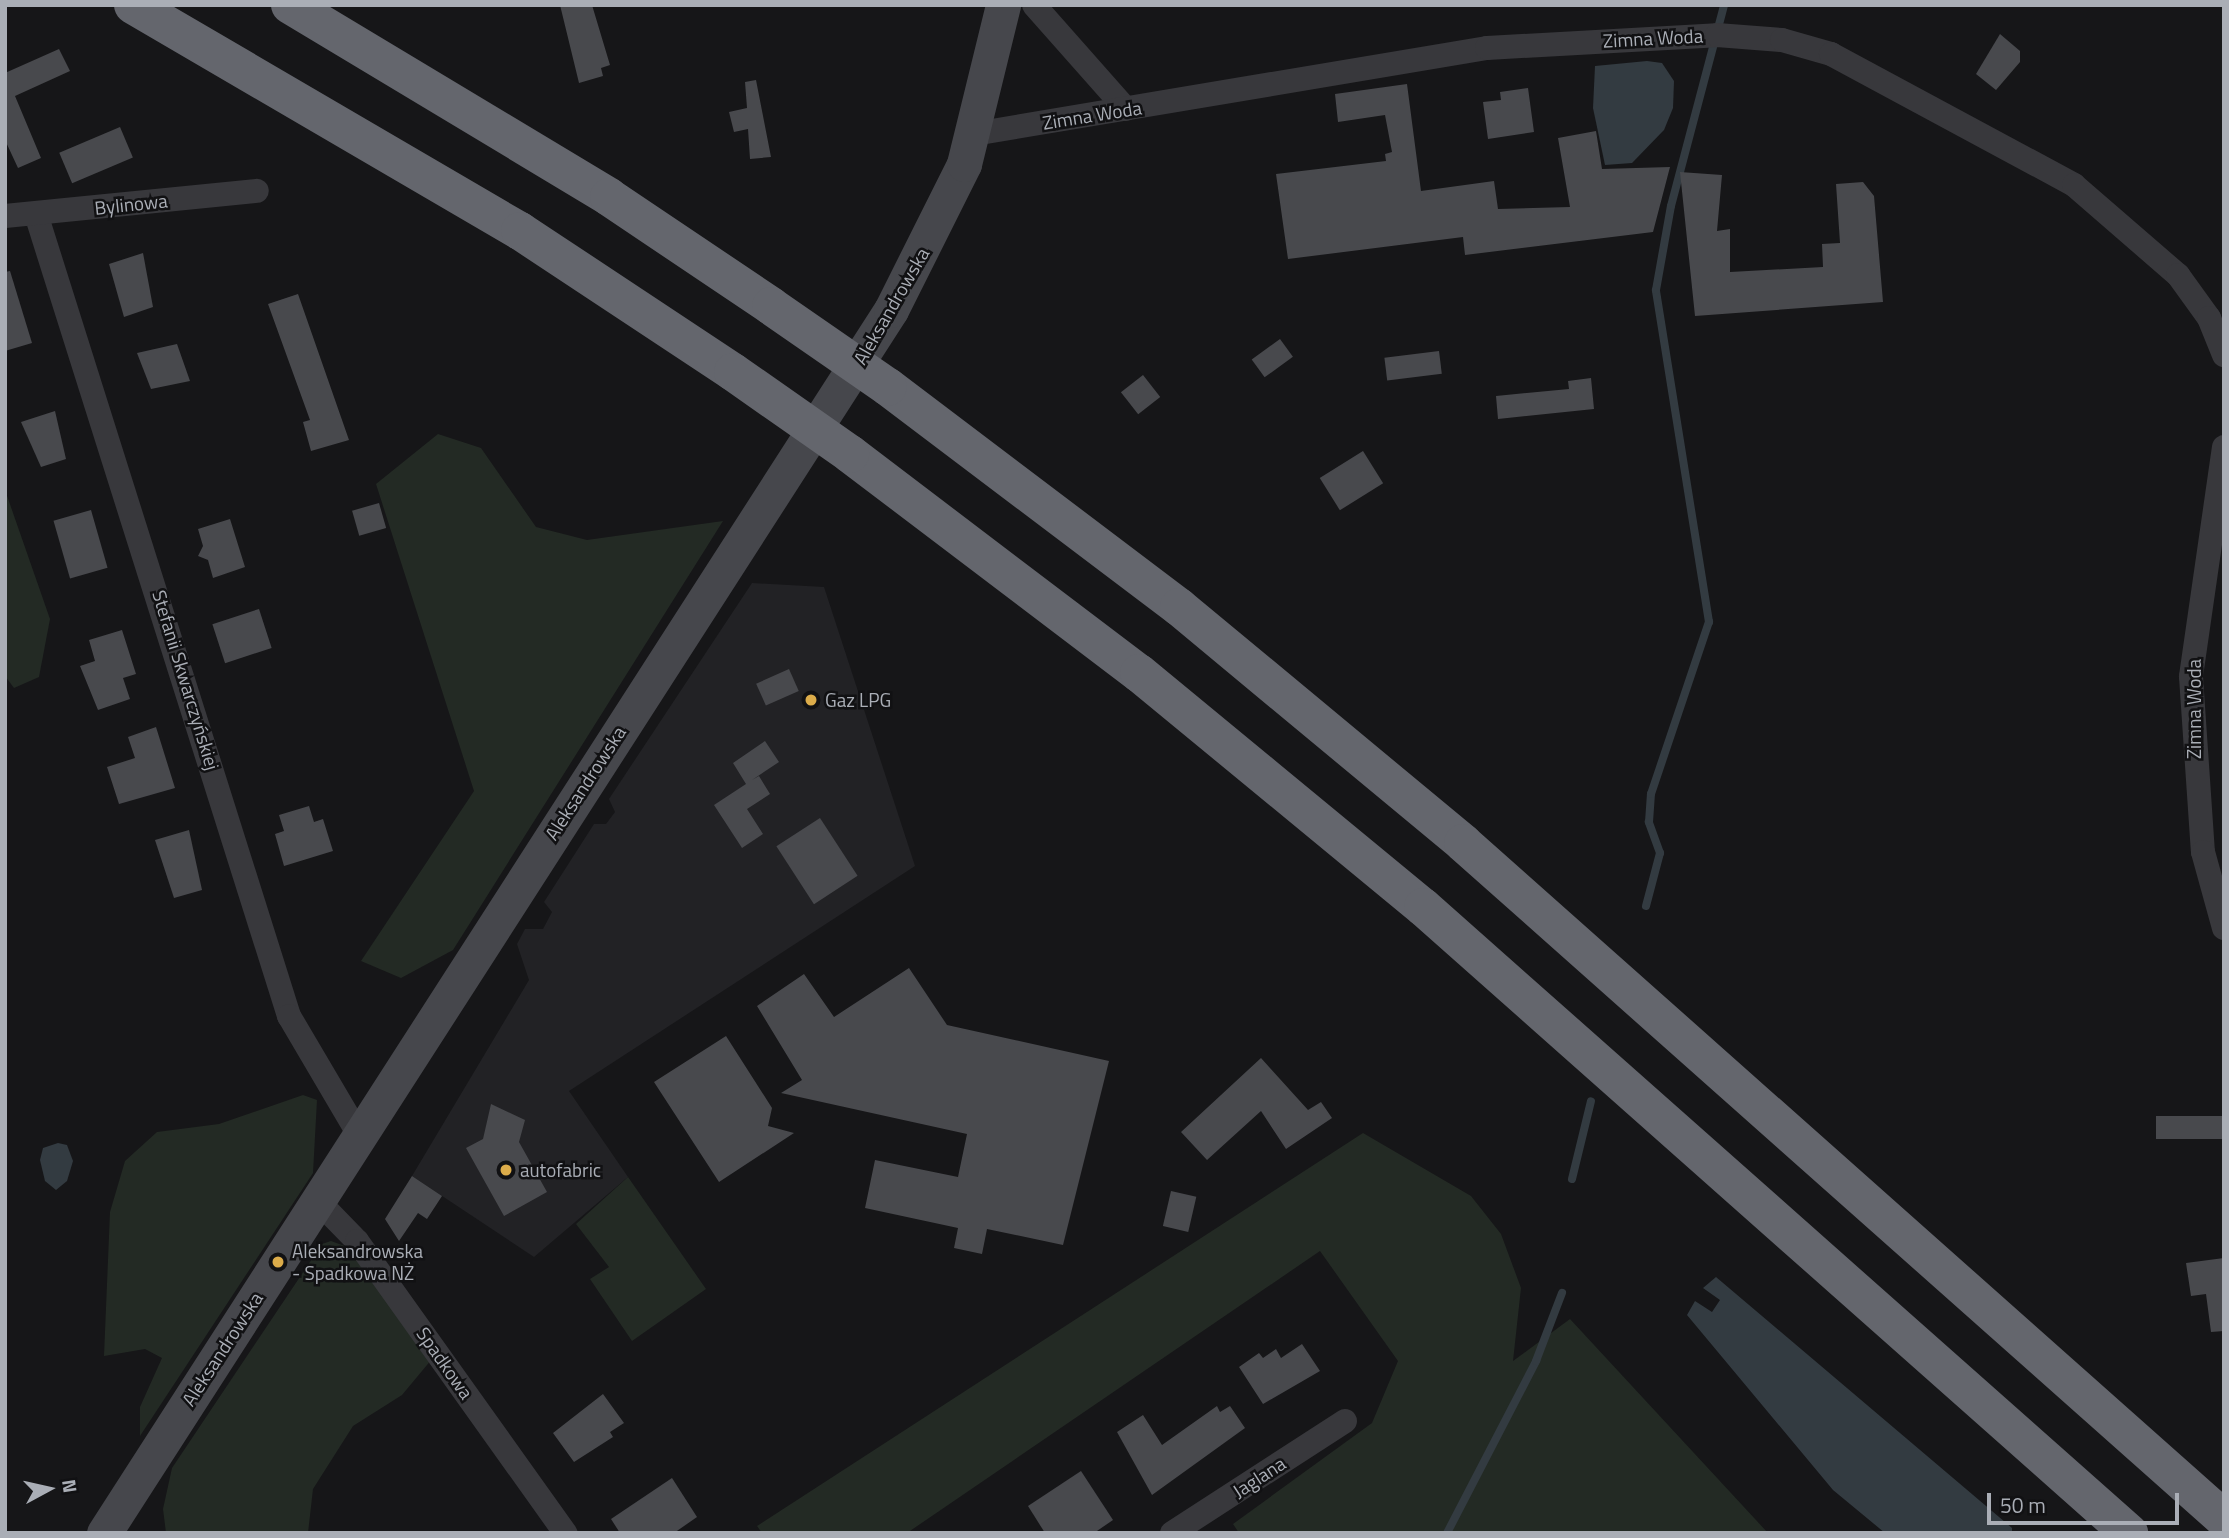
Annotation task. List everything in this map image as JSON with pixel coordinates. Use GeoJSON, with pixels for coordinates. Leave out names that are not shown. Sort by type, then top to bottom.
{"type":"FeatureCollection","features":[{"type":"Feature","properties":{"kind":"highway"},"geometry":{"type":"LineString","coordinates":[[133,5],[520,231],[733,372],[850,454],[1139,673],[1423,907],[2129,1533]]}},
{"type":"Feature","properties":{"kind":"highway"},"geometry":{"type":"LineString","coordinates":[[290,5],[609,197],[771,306],[888,387],[1179,607],[1463,843],[2224,1519]]}},
{"type":"Feature","properties":{"kind":"main road","name":"Aleksandrowska"},"geometry":{"type":"LineString","coordinates":[[104,1533],[891,310],[974,134],[1003,5]]}},
{"type":"Feature","properties":{"kind":"street"},"geometry":{"type":"LineString","coordinates":[[1034,5],[1126,110]]}},
{"type":"Feature","properties":{"kind":"street","name":"Zimna Woda"},"geometry":{"type":"LineString","coordinates":[[974,134],[1487,48],[1717,35],[1782,40],[1831,54],[2074,185],[2178,275],[2209,318],[2224,355]]}},
{"type":"Feature","properties":{"kind":"street","name":"Bylinowa"},"geometry":{"type":"LineString","coordinates":[[5,216],[257,191]]}},
{"type":"Feature","properties":{"kind":"street","name":"Stefanii Skwarczyńskiej"},"geometry":{"type":"LineString","coordinates":[[36,214],[289,1016],[359,1135]]}},
{"type":"Feature","properties":{"kind":"street","name":"Zimna Woda"},"geometry":{"type":"LineString","coordinates":[[2224,447],[2191,677],[2203,852],[2224,928]]}},
{"type":"Feature","properties":{"kind":"street","name":"Spadkowa"},"geometry":{"type":"LineString","coordinates":[[317,1200],[358,1241],[565,1533]]}},
{"type":"Feature","properties":{"kind":"street","name":"Jaglana"},"geometry":{"type":"LineString","coordinates":[[1172,1533],[1345,1421]]}},
{"type":"Feature","properties":{"kind":"shaded area"},"geometry":{"type":"Polygon","coordinates":[[[1647,61],[1662,63],[1674,81],[1673,108],[1664,130],[1632,163],[1605,165],[1593,108],[1595,66],[1647,61]]]}},
{"type":"Feature","properties":{"kind":"shaded area"},"geometry":{"type":"Polygon","coordinates":[[[438,434],[481,448],[536,527],[587,540],[723,521],[453,950],[401,978],[361,961],[474,791],[376,484],[438,434]]]}},
{"type":"Feature","properties":{"kind":"shaded area"},"geometry":{"type":"Polygon","coordinates":[[[5,490],[50,619],[39,677],[14,688],[5,676],[5,490]]]}},
{"type":"Feature","properties":{"kind":"shaded area"},"geometry":{"type":"Polygon","coordinates":[[[752,583],[824,587],[915,866],[569,1091],[628,1177],[534,1257],[412,1176],[529,980],[517,944],[525,929],[543,929],[552,912],[544,902],[594,824],[606,824],[615,812],[609,799],[752,583]]]}},
{"type":"Feature","properties":{"kind":"shaded area"},"geometry":{"type":"Polygon","coordinates":[[[303,1095],[317,1100],[313,1173],[140,1436],[140,1407],[162,1358],[145,1349],[104,1356],[110,1212],[125,1161],[157,1132],[219,1124],[303,1095]]]}},
{"type":"Feature","properties":{"kind":"shaded area"},"geometry":{"type":"Polygon","coordinates":[[[1363,1133],[1471,1196],[1501,1234],[1521,1288],[1513,1361],[1570,1319],[1768,1533],[1239,1533],[1233,1524],[1372,1423],[1398,1361],[1320,1251],[907,1533],[762,1533],[757,1526],[1363,1133]]]}},
{"type":"Feature","properties":{"kind":"shaded area"},"geometry":{"type":"Polygon","coordinates":[[[58,1143],[67,1145],[73,1161],[67,1181],[56,1190],[45,1181],[40,1160],[43,1148],[58,1143]]]}},
{"type":"Feature","properties":{"kind":"shaded area"},"geometry":{"type":"Polygon","coordinates":[[[628,1177],[706,1289],[632,1341],[590,1279],[609,1267],[576,1224],[628,1177]]]}},
{"type":"Feature","properties":{"kind":"shaded area"},"geometry":{"type":"Polygon","coordinates":[[[331,1241],[350,1248],[432,1359],[402,1395],[353,1426],[313,1489],[308,1533],[166,1533],[163,1509],[172,1468],[322,1244],[331,1241]]]}},
{"type":"Feature","properties":{"kind":"shaded area"},"geometry":{"type":"Polygon","coordinates":[[[1716,1277],[2012,1528],[2012,1533],[1885,1533],[1833,1490],[1687,1315],[1695,1301],[1712,1312],[1720,1300],[1703,1288],[1716,1277]]]}},
{"type":"Feature","properties":{"kind":"building"},"geometry":{"type":"Polygon","coordinates":[[[560,5],[592,5],[610,65],[601,68],[603,76],[579,83],[560,5]]]}},
{"type":"Feature","properties":{"kind":"building"},"geometry":{"type":"Polygon","coordinates":[[[2000,34],[2020,51],[2020,62],[1996,90],[1976,74],[2000,34]]]}},
{"type":"Feature","properties":{"kind":"building"},"geometry":{"type":"Polygon","coordinates":[[[59,49],[70,71],[15,96],[41,158],[18,168],[5,140],[5,73],[59,49]]]}},
{"type":"Feature","properties":{"kind":"building"},"geometry":{"type":"Polygon","coordinates":[[[756,80],[771,157],[750,159],[748,129],[734,132],[729,112],[747,108],[745,82],[756,80]]]}},
{"type":"Feature","properties":{"kind":"building"},"geometry":{"type":"Polygon","coordinates":[[[1407,84],[1421,191],[1494,181],[1498,209],[1570,207],[1558,138],[1596,131],[1602,169],[1670,167],[1653,232],[1465,255],[1463,237],[1288,259],[1276,174],[1386,161],[1385,154],[1392,152],[1385,115],[1338,122],[1335,94],[1407,84]]]}},
{"type":"Feature","properties":{"kind":"building"},"geometry":{"type":"Polygon","coordinates":[[[1528,88],[1534,132],[1488,139],[1483,102],[1501,100],[1500,92],[1528,88]]]}},
{"type":"Feature","properties":{"kind":"building"},"geometry":{"type":"Polygon","coordinates":[[[120,127],[133,157],[72,183],[59,153],[120,127]]]}},
{"type":"Feature","properties":{"kind":"building"},"geometry":{"type":"Polygon","coordinates":[[[1680,172],[1722,175],[1717,231],[1730,229],[1730,272],[1823,267],[1822,244],[1840,243],[1836,184],[1863,182],[1874,196],[1883,302],[1695,316],[1680,172]]]}},
{"type":"Feature","properties":{"kind":"building"},"geometry":{"type":"Polygon","coordinates":[[[143,253],[153,307],[124,317],[109,264],[143,253]]]}},
{"type":"Feature","properties":{"kind":"building"},"geometry":{"type":"Polygon","coordinates":[[[10,271],[32,343],[5,351],[5,272],[10,271]]]}},
{"type":"Feature","properties":{"kind":"building"},"geometry":{"type":"Polygon","coordinates":[[[298,294],[349,440],[311,451],[303,422],[310,420],[268,304],[298,294]]]}},
{"type":"Feature","properties":{"kind":"building"},"geometry":{"type":"Polygon","coordinates":[[[1280,339],[1293,357],[1265,377],[1252,360],[1280,339]]]}},
{"type":"Feature","properties":{"kind":"building"},"geometry":{"type":"Polygon","coordinates":[[[177,344],[190,381],[151,389],[137,353],[177,344]]]}},
{"type":"Feature","properties":{"kind":"building"},"geometry":{"type":"Polygon","coordinates":[[[1439,351],[1442,374],[1387,381],[1384,358],[1439,351]]]}},
{"type":"Feature","properties":{"kind":"building"},"geometry":{"type":"Polygon","coordinates":[[[1143,375],[1160,397],[1138,414],[1121,392],[1143,375]]]}},
{"type":"Feature","properties":{"kind":"building"},"geometry":{"type":"Polygon","coordinates":[[[1591,378],[1594,409],[1498,419],[1496,396],[1569,389],[1568,381],[1591,378]]]}},
{"type":"Feature","properties":{"kind":"building"},"geometry":{"type":"Polygon","coordinates":[[[55,411],[66,459],[41,467],[21,422],[55,411]]]}},
{"type":"Feature","properties":{"kind":"building"},"geometry":{"type":"Polygon","coordinates":[[[1363,451],[1383,483],[1340,510],[1320,478],[1363,451]]]}},
{"type":"Feature","properties":{"kind":"building"},"geometry":{"type":"Polygon","coordinates":[[[379,503],[386,528],[359,536],[352,511],[379,503]]]}},
{"type":"Feature","properties":{"kind":"building"},"geometry":{"type":"Polygon","coordinates":[[[91,510],[108,568],[70,578],[54,521],[91,510]]]}},
{"type":"Feature","properties":{"kind":"building"},"geometry":{"type":"Polygon","coordinates":[[[230,519],[245,567],[213,578],[208,560],[198,556],[203,546],[198,529],[230,519]]]}},
{"type":"Feature","properties":{"kind":"building"},"geometry":{"type":"Polygon","coordinates":[[[259,609],[272,648],[225,663],[212,624],[259,609]]]}},
{"type":"Feature","properties":{"kind":"building"},"geometry":{"type":"Polygon","coordinates":[[[122,630],[136,674],[123,678],[130,699],[98,710],[80,666],[95,661],[89,640],[122,630]]]}},
{"type":"Feature","properties":{"kind":"building"},"geometry":{"type":"Polygon","coordinates":[[[789,669],[799,691],[766,706],[756,684],[789,669]]]}},
{"type":"Feature","properties":{"kind":"building"},"geometry":{"type":"Polygon","coordinates":[[[156,727],[175,788],[119,804],[107,767],[135,758],[128,737],[156,727]]]}},
{"type":"Feature","properties":{"kind":"building"},"geometry":{"type":"Polygon","coordinates":[[[765,741],[779,762],[752,780],[759,776],[770,794],[747,809],[763,834],[742,848],[714,805],[746,784],[733,763],[765,741]]]}},
{"type":"Feature","properties":{"kind":"building"},"geometry":{"type":"Polygon","coordinates":[[[309,806],[314,822],[323,819],[333,851],[284,866],[275,834],[284,831],[279,815],[309,806]]]}},
{"type":"Feature","properties":{"kind":"building"},"geometry":{"type":"Polygon","coordinates":[[[820,818],[858,876],[814,904],[776,846],[820,818]]]}},
{"type":"Feature","properties":{"kind":"building"},"geometry":{"type":"Polygon","coordinates":[[[189,830],[202,890],[174,898],[155,840],[189,830]]]}},
{"type":"Feature","properties":{"kind":"building"},"geometry":{"type":"Polygon","coordinates":[[[909,968],[947,1025],[1109,1061],[1063,1245],[987,1229],[982,1254],[954,1248],[958,1228],[865,1208],[875,1160],[958,1177],[967,1134],[781,1093],[802,1080],[757,1006],[804,974],[834,1017],[909,968]]]}},
{"type":"Feature","properties":{"kind":"building"},"geometry":{"type":"Polygon","coordinates":[[[726,1036],[772,1108],[768,1126],[794,1133],[719,1182],[654,1082],[726,1036]]]}},
{"type":"Feature","properties":{"kind":"building"},"geometry":{"type":"Polygon","coordinates":[[[1261,1058],[1308,1110],[1321,1102],[1332,1118],[1286,1149],[1261,1111],[1207,1160],[1181,1132],[1261,1058]]]}},
{"type":"Feature","properties":{"kind":"building","name":"autofabric"},"geometry":{"type":"Polygon","coordinates":[[[491,1104],[525,1120],[519,1142],[547,1192],[504,1216],[466,1148],[483,1139],[491,1104]]]}},
{"type":"Feature","properties":{"kind":"building"},"geometry":{"type":"Polygon","coordinates":[[[2156,1116],[2224,1116],[2224,1139],[2156,1139],[2156,1116]]]}},
{"type":"Feature","properties":{"kind":"building"},"geometry":{"type":"Polygon","coordinates":[[[412,1176],[442,1196],[427,1219],[418,1213],[399,1241],[385,1219],[412,1176]]]}},
{"type":"Feature","properties":{"kind":"building"},"geometry":{"type":"Polygon","coordinates":[[[1171,1191],[1196,1197],[1188,1232],[1163,1226],[1171,1191]]]}},
{"type":"Feature","properties":{"kind":"building"},"geometry":{"type":"Polygon","coordinates":[[[2224,1258],[2224,1331],[2211,1332],[2206,1294],[2191,1296],[2186,1263],[2224,1258]]]}},
{"type":"Feature","properties":{"kind":"building"},"geometry":{"type":"Polygon","coordinates":[[[1302,1344],[1320,1371],[1263,1404],[1239,1367],[1259,1353],[1263,1358],[1276,1349],[1281,1358],[1302,1344]]]}},
{"type":"Feature","properties":{"kind":"building"},"geometry":{"type":"Polygon","coordinates":[[[603,1394],[624,1423],[610,1432],[613,1437],[574,1462],[553,1433],[603,1394]]]}},
{"type":"Feature","properties":{"kind":"building"},"geometry":{"type":"Polygon","coordinates":[[[1217,1406],[1220,1412],[1230,1406],[1245,1428],[1152,1495],[1117,1432],[1143,1415],[1162,1445],[1217,1406]]]}},
{"type":"Feature","properties":{"kind":"building"},"geometry":{"type":"Polygon","coordinates":[[[1081,1471],[1113,1520],[1094,1533],[1045,1533],[1028,1506],[1081,1471]]]}},
{"type":"Feature","properties":{"kind":"building"},"geometry":{"type":"Polygon","coordinates":[[[672,1478],[697,1517],[674,1533],[620,1533],[611,1519],[672,1478]]]}},
{"type":"Feature","properties":{"kind":"waterway"},"geometry":{"type":"LineString","coordinates":[[1646,906],[1660,853],[1649,822],[1651,794],[1709,622],[1656,290],[1671,206],[1724,5]]}},
{"type":"Feature","properties":{"kind":"waterway"},"geometry":{"type":"LineString","coordinates":[[1572,1179],[1591,1101]]}},
{"type":"Feature","properties":{"kind":"waterway"},"geometry":{"type":"LineString","coordinates":[[1447,1533],[1536,1361],[1562,1293]]}},
{"type":"Feature","properties":{"kind":"place","name":"Gaz LPG"},"geometry":{"type":"Point","coordinates":[811,700]}},
{"type":"Feature","properties":{"kind":"place","name":"autofabric"},"geometry":{"type":"Point","coordinates":[506,1170]}},
{"type":"Feature","properties":{"kind":"place","name":"Aleksandrowska - Spadkowa NŻ"},"geometry":{"type":"Point","coordinates":[278,1262]}}]}
